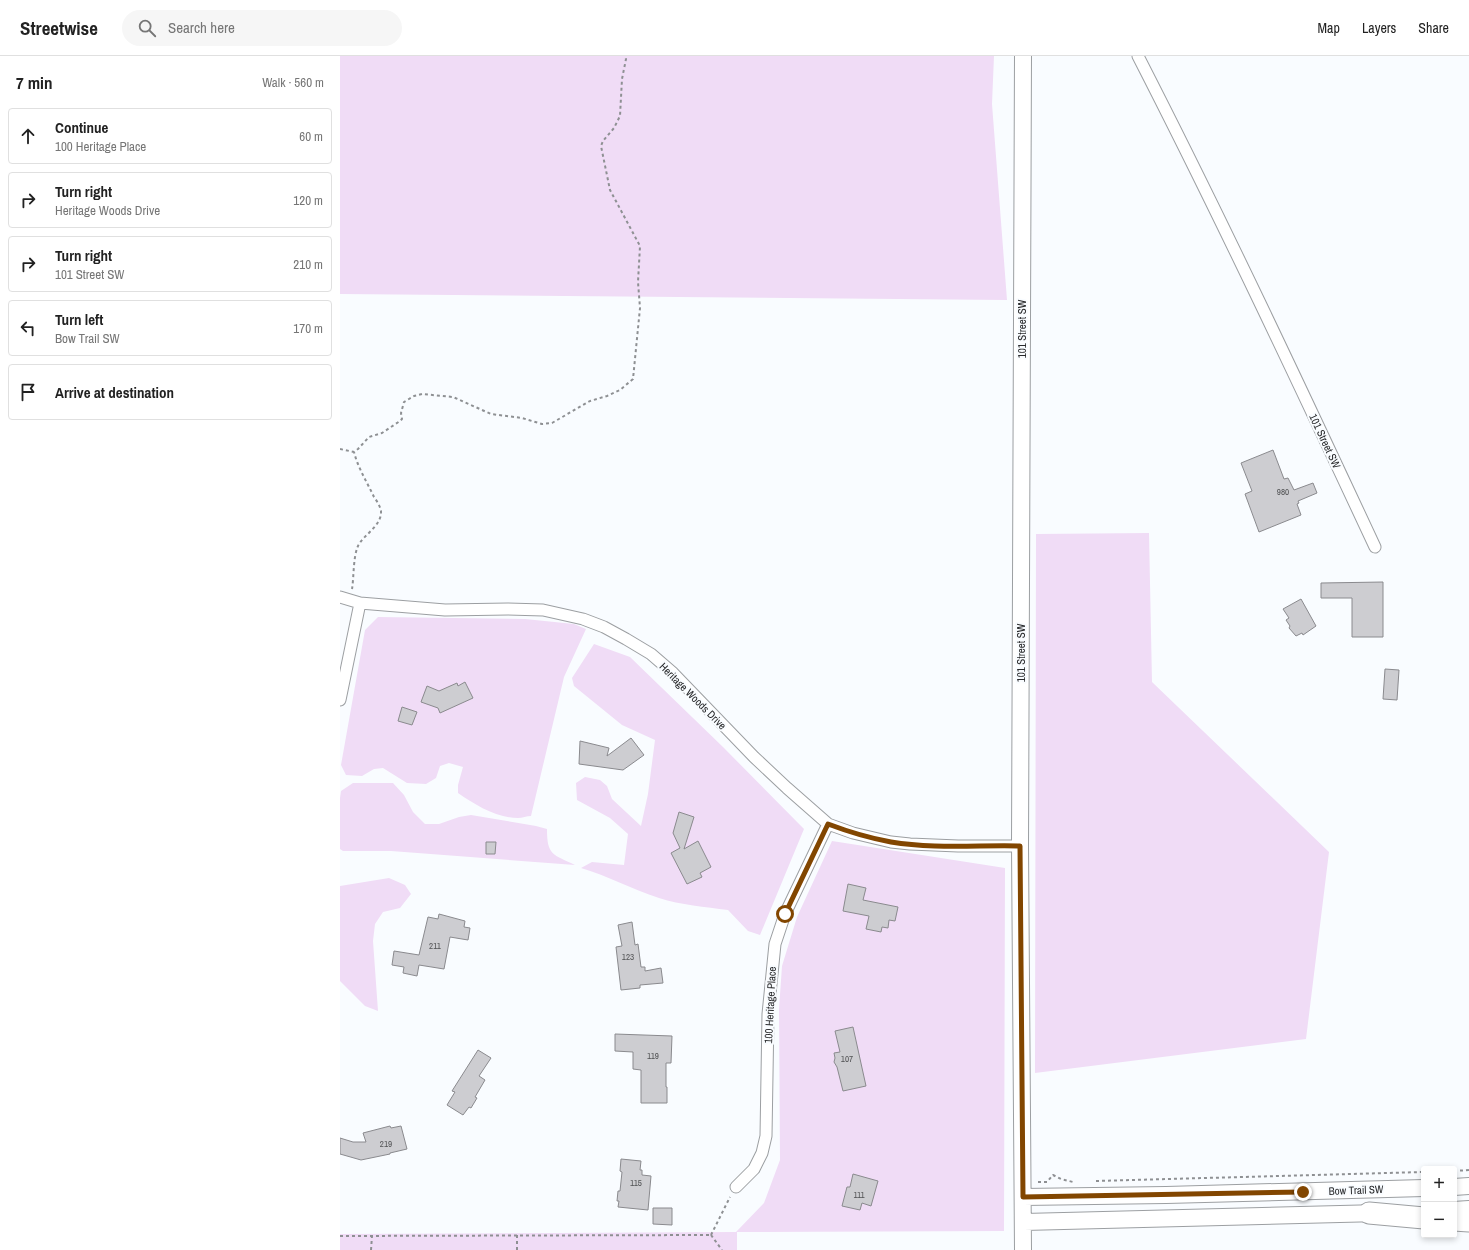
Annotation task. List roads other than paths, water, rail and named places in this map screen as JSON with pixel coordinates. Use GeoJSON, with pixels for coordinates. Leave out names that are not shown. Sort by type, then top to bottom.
{"type":"FeatureCollection","features":[{"type":"Feature","properties":{"kind":"highway"},"geometry":{"type":"LineString","coordinates":[[1369,1214],[1421,1218]]}},
{"type":"Feature","properties":{"kind":"highway"},"geometry":{"type":"LineString","coordinates":[[1457,1220],[1469,1221]]}},
{"type":"Feature","properties":{"kind":"street","name":"101 Street SW"},"geometry":{"type":"LineString","coordinates":[[1023,56],[1020,846],[1024,1250]]}},
{"type":"Feature","properties":{"kind":"street","name":"101 Street SW"},"geometry":{"type":"LineString","coordinates":[[1138,56],[1164,106],[1295,377],[1375,547]]}},
{"type":"Feature","properties":{"kind":"street","name":"Heritage Woods Drive"},"geometry":{"type":"LineString","coordinates":[[340,597],[355,602],[445,610],[508,608],[543,610],[583,619],[604,627],[651,654],[672,673],[754,757],[828,824],[853,833],[897,842],[958,846],[1020,846]]}},
{"type":"Feature","properties":{"kind":"street"},"geometry":{"type":"LineString","coordinates":[[340,700],[355,602]]}},
{"type":"Feature","properties":{"kind":"street","name":"100 Heritage Place"},"geometry":{"type":"LineString","coordinates":[[736,1187],[754,1168],[762,1153],[766,1136],[768,1014],[775,944],[785,914],[828,824]]}},
{"type":"Feature","properties":{"kind":"street"},"geometry":{"type":"LineString","coordinates":[[1457,1186],[1469,1186]]}},
{"type":"Feature","properties":{"kind":"street","name":"Bow Trail SW"},"geometry":{"type":"LineString","coordinates":[[1023,1190],[1189,1194],[1421,1188]]}},
{"type":"Feature","properties":{"kind":"street"},"geometry":{"type":"LineString","coordinates":[[1457,1210],[1469,1209]]}},
{"type":"Feature","properties":{"kind":"street"},"geometry":{"type":"LineString","coordinates":[[1024,1222],[1369,1214],[1421,1211]]}}]}
